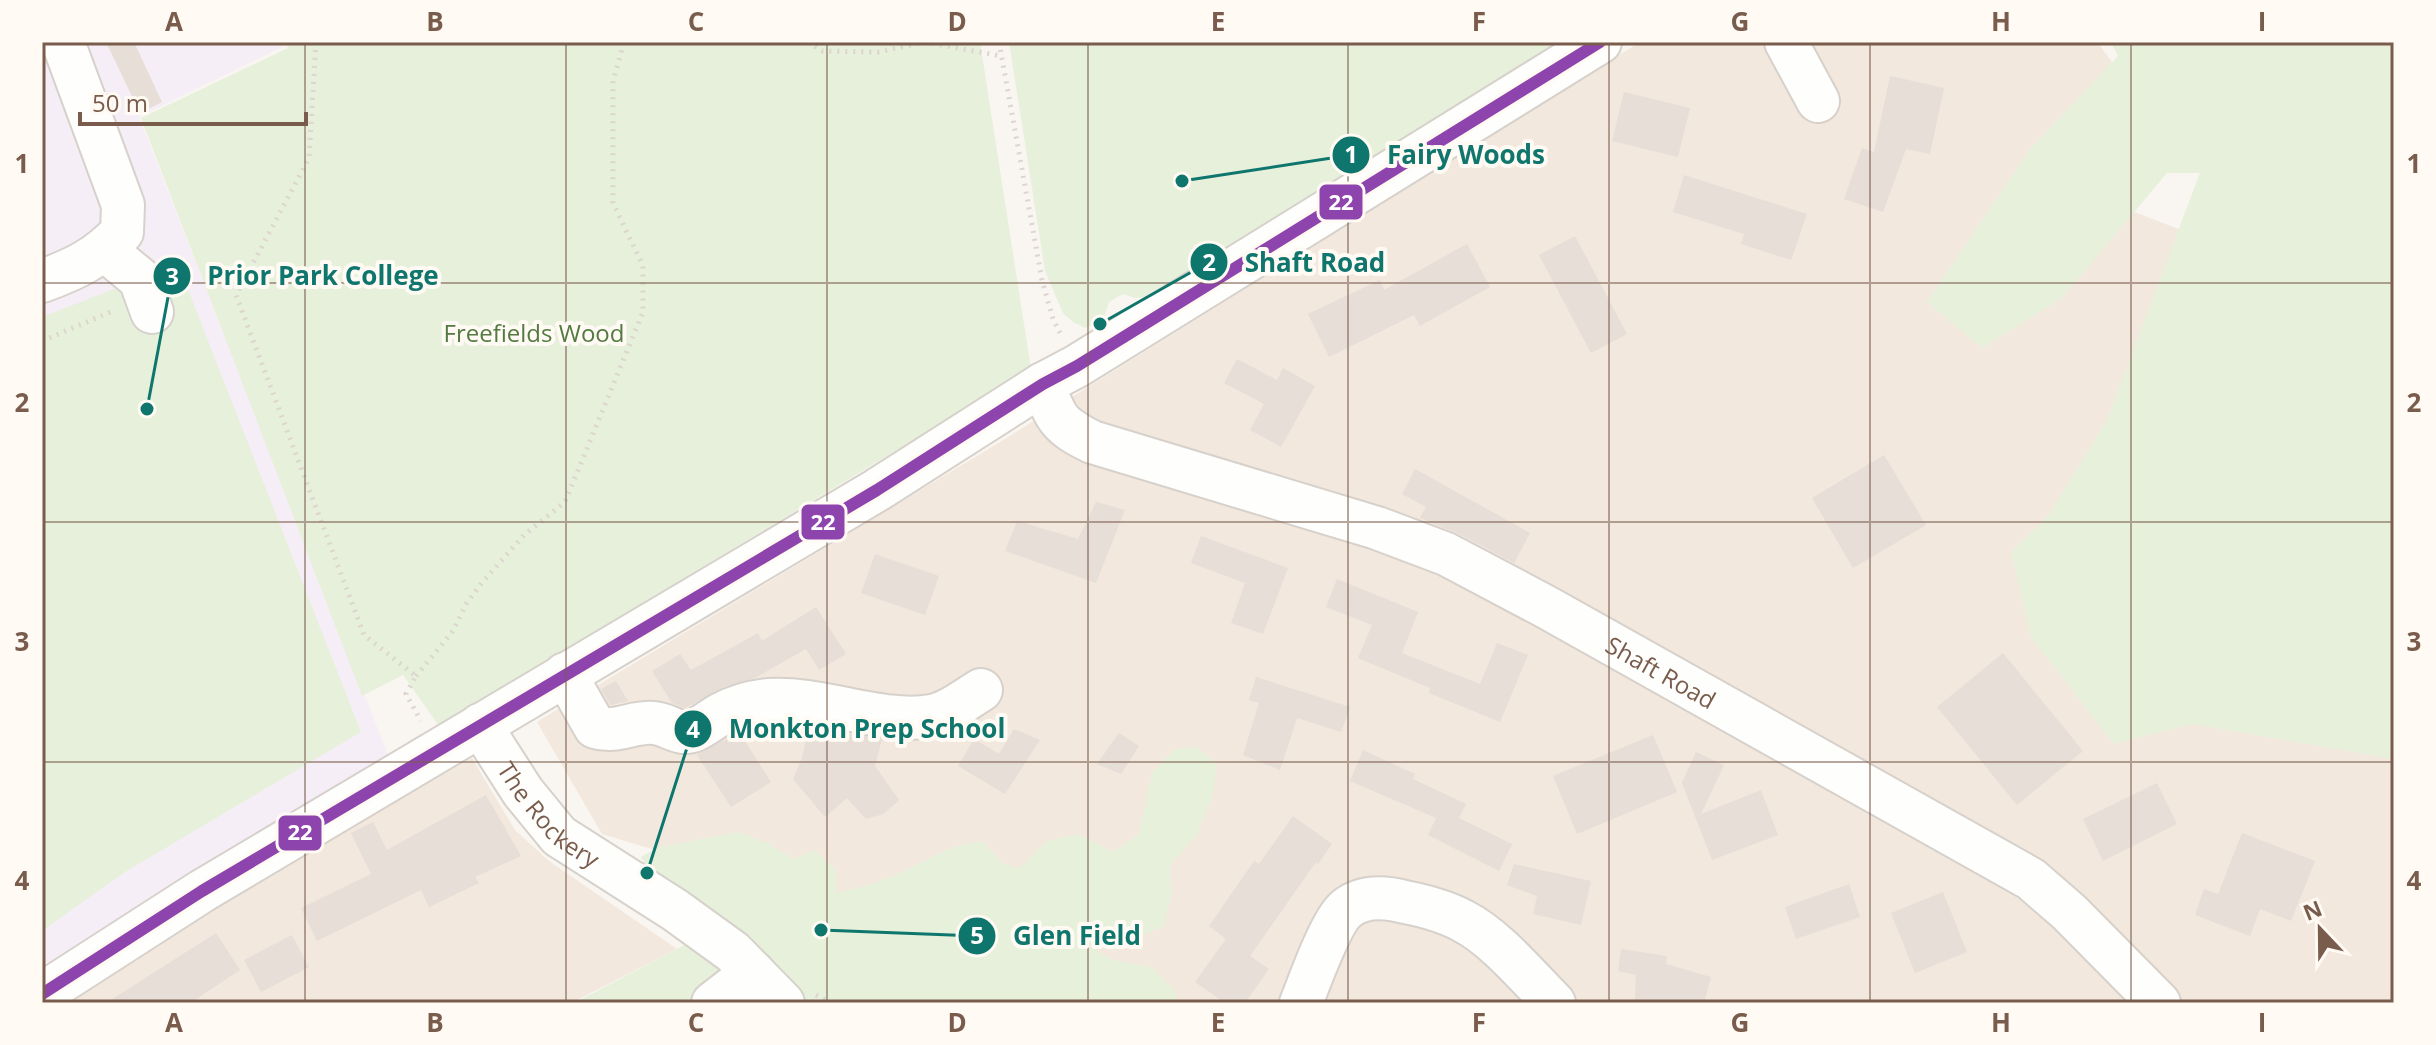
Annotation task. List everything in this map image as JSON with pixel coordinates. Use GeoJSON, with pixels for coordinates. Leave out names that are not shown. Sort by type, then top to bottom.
{"type":"FeatureCollection","features":[{"type":"Feature","properties":{"kind":"street"},"geometry":{"type":"LineString","coordinates":[[42,281],[75,269],[105,250],[122,232],[123,205],[63,42]]}},
{"type":"Feature","properties":{"kind":"street"},"geometry":{"type":"LineString","coordinates":[[42,994],[202,891],[877,490],[1600,42]]}},
{"type":"Feature","properties":{"kind":"street"},"geometry":{"type":"LineString","coordinates":[[1786,42],[1818,101]]}},
{"type":"Feature","properties":{"kind":"street"},"geometry":{"type":"LineString","coordinates":[[105,250],[140,279],[150,304]]}},
{"type":"Feature","properties":{"kind":"street","name":"Shaft Road"},"geometry":{"type":"LineString","coordinates":[[1060,375],[1053,410],[1066,429],[1092,442],[1377,528],[1446,554],[2031,879],[2069,912],[2159,1003]]}},
{"type":"Feature","properties":{"kind":"street"},"geometry":{"type":"LineString","coordinates":[[565,674],[595,727],[608,731],[643,722],[659,723],[683,732],[694,730],[742,704],[768,700],[795,700],[904,717],[935,716],[981,690]]}},
{"type":"Feature","properties":{"kind":"street","name":"The Rockery"},"geometry":{"type":"LineString","coordinates":[[480,725],[523,792],[559,836],[675,910],[733,952],[783,1003]]}},
{"type":"Feature","properties":{"kind":"street"},"geometry":{"type":"LineString","coordinates":[[1301,1003],[1335,925],[1346,909],[1365,900],[1386,897],[1432,907],[1463,920],[1482,932],[1554,1003]]}},
{"type":"Feature","properties":{"kind":"street"},"geometry":{"type":"LineString","coordinates":[[713,1003],[753,972]]}},
{"type":"Feature","properties":{"kind":"path"},"geometry":{"type":"LineString","coordinates":[[316,42],[309,158],[236,295],[364,635],[416,676]]}},
{"type":"Feature","properties":{"kind":"path"},"geometry":{"type":"LineString","coordinates":[[439,749],[406,694],[416,676],[453,631],[466,604],[481,584],[524,535],[565,502],[643,312],[643,266],[613,203],[613,81],[624,42]]}},
{"type":"Feature","properties":{"kind":"path"},"geometry":{"type":"LineString","coordinates":[[808,42],[822,51],[878,52],[925,42],[1001,56]]}},
{"type":"Feature","properties":{"kind":"path"},"geometry":{"type":"LineString","coordinates":[[999,42],[1042,280],[1053,319],[1060,375]]}},
{"type":"Feature","properties":{"kind":"path"},"geometry":{"type":"LineString","coordinates":[[42,341],[150,304]]}},
{"type":"Feature","properties":{"kind":"shaded area"},"geometry":{"type":"Polygon","coordinates":[[[42,42],[285,42],[286,45],[139,117],[388,755],[195,871],[42,971],[42,42]]]}},
{"type":"Feature","properties":{"kind":"shaded area"},"geometry":{"type":"Polygon","coordinates":[[[1640,42],[2097,42],[2130,86],[2124,208],[2202,238],[2394,741],[2394,1003],[1162,1003],[602,834],[537,722],[1005,439],[1640,42]]]}},
{"type":"Feature","properties":{"kind":"shaded area"},"geometry":{"type":"Polygon","coordinates":[[[472,758],[515,830],[549,861],[677,949],[571,1003],[69,1003],[215,906],[472,758]]]}},
{"type":"Feature","properties":{"kind":"green space","name":"Freefields Wood"},"geometry":{"type":"Polygon","coordinates":[[[286,42],[980,42],[1031,369],[439,726],[403,675],[362,696],[141,118],[288,48],[286,42]]]}},
{"type":"Feature","properties":{"kind":"green space"},"geometry":{"type":"Polygon","coordinates":[[[1009,42],[1563,42],[1144,297],[1123,294],[1109,302],[1103,320],[1085,328],[1063,313],[1045,271],[1009,42]]]}},
{"type":"Feature","properties":{"kind":"green space"},"geometry":{"type":"Polygon","coordinates":[[[2111,42],[2394,42],[2394,759],[2193,724],[2114,744],[2031,637],[2011,552],[2049,515],[2107,420],[2200,173],[2167,173],[2062,298],[1982,348],[1927,302],[2030,149],[2118,56],[2111,42]]]}},
{"type":"Feature","properties":{"kind":"green space"},"geometry":{"type":"Polygon","coordinates":[[[178,264],[361,732],[125,872],[42,931],[42,317],[178,264]]]}},
{"type":"Feature","properties":{"kind":"green space"},"geometry":{"type":"Polygon","coordinates":[[[1197,747],[1217,765],[1212,797],[1197,835],[1170,865],[1172,895],[1163,927],[1136,938],[1087,944],[1113,960],[1151,967],[1176,992],[1176,1003],[574,1003],[679,948],[726,918],[649,872],[641,857],[659,847],[740,832],[769,844],[793,859],[814,850],[836,870],[836,893],[893,876],[956,846],[982,841],[1004,864],[1020,868],[1047,841],[1079,834],[1113,852],[1139,834],[1152,772],[1175,749],[1197,747]]]}},
{"type":"Feature","properties":{"kind":"building"},"geometry":{"type":"Polygon","coordinates":[[[106,42],[134,42],[162,102],[140,113],[106,42]]]}},
{"type":"Feature","properties":{"kind":"building"},"geometry":{"type":"Polygon","coordinates":[[[1890,76],[1944,88],[1930,154],[1906,149],[1883,212],[1844,199],[1862,148],[1874,152],[1890,76]]]}},
{"type":"Feature","properties":{"kind":"building"},"geometry":{"type":"Polygon","coordinates":[[[1624,92],[1690,108],[1678,157],[1612,141],[1624,92]]]}},
{"type":"Feature","properties":{"kind":"building"},"geometry":{"type":"Polygon","coordinates":[[[1684,175],[1807,214],[1791,260],[1741,244],[1744,234],[1673,212],[1684,175]]]}},
{"type":"Feature","properties":{"kind":"building"},"geometry":{"type":"Polygon","coordinates":[[[1575,236],[1627,334],[1591,353],[1539,255],[1575,236]]]}},
{"type":"Feature","properties":{"kind":"building"},"geometry":{"type":"Polygon","coordinates":[[[1467,244],[1490,287],[1420,326],[1414,315],[1329,357],[1308,314],[1380,280],[1384,290],[1467,244]]]}},
{"type":"Feature","properties":{"kind":"building"},"geometry":{"type":"Polygon","coordinates":[[[1237,359],[1277,380],[1283,368],[1315,386],[1281,447],[1250,430],[1264,404],[1224,383],[1237,359]]]}},
{"type":"Feature","properties":{"kind":"building"},"geometry":{"type":"Polygon","coordinates":[[[1884,455],[1926,525],[1853,568],[1812,498],[1884,455]]]}},
{"type":"Feature","properties":{"kind":"building"},"geometry":{"type":"Polygon","coordinates":[[[1415,469],[1530,533],[1514,563],[1457,533],[1420,518],[1426,507],[1402,494],[1415,469]]]}},
{"type":"Feature","properties":{"kind":"building"},"geometry":{"type":"Polygon","coordinates":[[[1096,502],[1125,510],[1096,583],[1005,551],[1017,521],[1078,539],[1096,502]]]}},
{"type":"Feature","properties":{"kind":"building"},"geometry":{"type":"Polygon","coordinates":[[[1201,536],[1288,568],[1263,634],[1231,623],[1245,583],[1191,563],[1201,536]]]}},
{"type":"Feature","properties":{"kind":"building"},"geometry":{"type":"Polygon","coordinates":[[[875,554],[939,576],[925,615],[861,593],[875,554]]]}},
{"type":"Feature","properties":{"kind":"building"},"geometry":{"type":"Polygon","coordinates":[[[1337,579],[1418,612],[1402,653],[1480,684],[1497,643],[1528,655],[1500,722],[1429,693],[1430,688],[1358,658],[1372,625],[1326,607],[1337,579]]]}},
{"type":"Feature","properties":{"kind":"building"},"geometry":{"type":"Polygon","coordinates":[[[816,607],[846,654],[819,670],[806,649],[755,678],[723,687],[685,708],[672,703],[652,671],[680,654],[691,670],[758,633],[762,641],[816,607]]]}},
{"type":"Feature","properties":{"kind":"building"},"geometry":{"type":"Polygon","coordinates":[[[2003,653],[2083,751],[2017,805],[1937,707],[2003,653]]]}},
{"type":"Feature","properties":{"kind":"building"},"geometry":{"type":"Polygon","coordinates":[[[1256,677],[1350,707],[1341,732],[1297,718],[1280,770],[1243,755],[1259,703],[1249,700],[1256,677]]]}},
{"type":"Feature","properties":{"kind":"building"},"geometry":{"type":"Polygon","coordinates":[[[616,681],[628,701],[610,705],[601,689],[616,681]]]}},
{"type":"Feature","properties":{"kind":"building"},"geometry":{"type":"Polygon","coordinates":[[[809,726],[882,739],[875,766],[899,800],[883,814],[866,819],[847,798],[825,817],[793,779],[802,758],[809,726]]]}},
{"type":"Feature","properties":{"kind":"building"},"geometry":{"type":"Polygon","coordinates":[[[1014,729],[1040,740],[1005,794],[958,766],[974,739],[999,754],[1014,729]]]}},
{"type":"Feature","properties":{"kind":"building"},"geometry":{"type":"Polygon","coordinates":[[[739,732],[771,782],[731,807],[697,755],[739,732]]]}},
{"type":"Feature","properties":{"kind":"building"},"geometry":{"type":"Polygon","coordinates":[[[1119,733],[1139,746],[1121,774],[1097,764],[1119,733]]]}},
{"type":"Feature","properties":{"kind":"building"},"geometry":{"type":"Polygon","coordinates":[[[1653,735],[1677,792],[1577,834],[1553,776],[1653,735]]]}},
{"type":"Feature","properties":{"kind":"building"},"geometry":{"type":"Polygon","coordinates":[[[1363,750],[1415,774],[1413,779],[1466,804],[1459,818],[1512,844],[1499,871],[1428,835],[1436,818],[1350,781],[1363,750]]]}},
{"type":"Feature","properties":{"kind":"building"},"geometry":{"type":"Polygon","coordinates":[[[1696,752],[1724,765],[1701,814],[1761,790],[1778,835],[1712,860],[1682,783],[1696,752]]]}},
{"type":"Feature","properties":{"kind":"building"},"geometry":{"type":"Polygon","coordinates":[[[2157,783],[2177,824],[2103,861],[2083,819],[2157,783]]]}},
{"type":"Feature","properties":{"kind":"building"},"geometry":{"type":"Polygon","coordinates":[[[486,795],[521,856],[475,877],[479,883],[429,907],[421,890],[317,941],[301,908],[371,874],[351,833],[373,822],[387,850],[486,795]]]}},
{"type":"Feature","properties":{"kind":"building"},"geometry":{"type":"Polygon","coordinates":[[[1293,816],[1332,844],[1250,956],[1269,969],[1245,1003],[1225,1003],[1195,982],[1226,939],[1209,926],[1254,861],[1259,864],[1293,816]]]}},
{"type":"Feature","properties":{"kind":"building"},"geometry":{"type":"Polygon","coordinates":[[[2242,833],[2315,861],[2291,921],[2260,909],[2250,936],[2195,915],[2204,889],[2218,894],[2242,833]]]}},
{"type":"Feature","properties":{"kind":"building"},"geometry":{"type":"Polygon","coordinates":[[[1514,864],[1591,881],[1581,925],[1533,914],[1537,896],[1507,885],[1514,864]]]}},
{"type":"Feature","properties":{"kind":"building"},"geometry":{"type":"Polygon","coordinates":[[[1849,884],[1860,917],[1796,939],[1785,907],[1849,884]]]}},
{"type":"Feature","properties":{"kind":"building"},"geometry":{"type":"Polygon","coordinates":[[[1943,892],[1967,952],[1915,973],[1891,913],[1943,892]]]}},
{"type":"Feature","properties":{"kind":"building"},"geometry":{"type":"Polygon","coordinates":[[[216,933],[240,970],[190,1003],[106,1003],[216,933]]]}},
{"type":"Feature","properties":{"kind":"building"},"geometry":{"type":"Polygon","coordinates":[[[292,935],[309,967],[261,992],[244,960],[292,935]]]}},
{"type":"Feature","properties":{"kind":"building"},"geometry":{"type":"Polygon","coordinates":[[[1621,949],[1667,956],[1666,964],[1711,977],[1704,1003],[1635,1000],[1636,975],[1618,971],[1621,949]]]}},
{"type":"Feature","properties":{"kind":"transit line","name":"22"},"geometry":{"type":"LineString","coordinates":[[42,994],[202,891],[877,490],[1043,384],[1077,366],[1600,42]]}},
{"type":"Feature","properties":{"kind":"place","name":"Fairy Woods"},"geometry":{"type":"Point","coordinates":[1182,181]}},
{"type":"Feature","properties":{"kind":"place","name":"Shaft Road"},"geometry":{"type":"Point","coordinates":[1100,324]}},
{"type":"Feature","properties":{"kind":"place","name":"Prior Park College"},"geometry":{"type":"Point","coordinates":[147,409]}},
{"type":"Feature","properties":{"kind":"place","name":"Monkton Prep School"},"geometry":{"type":"Point","coordinates":[647,873]}},
{"type":"Feature","properties":{"kind":"place","name":"Glen Field"},"geometry":{"type":"Point","coordinates":[821,930]}}]}
